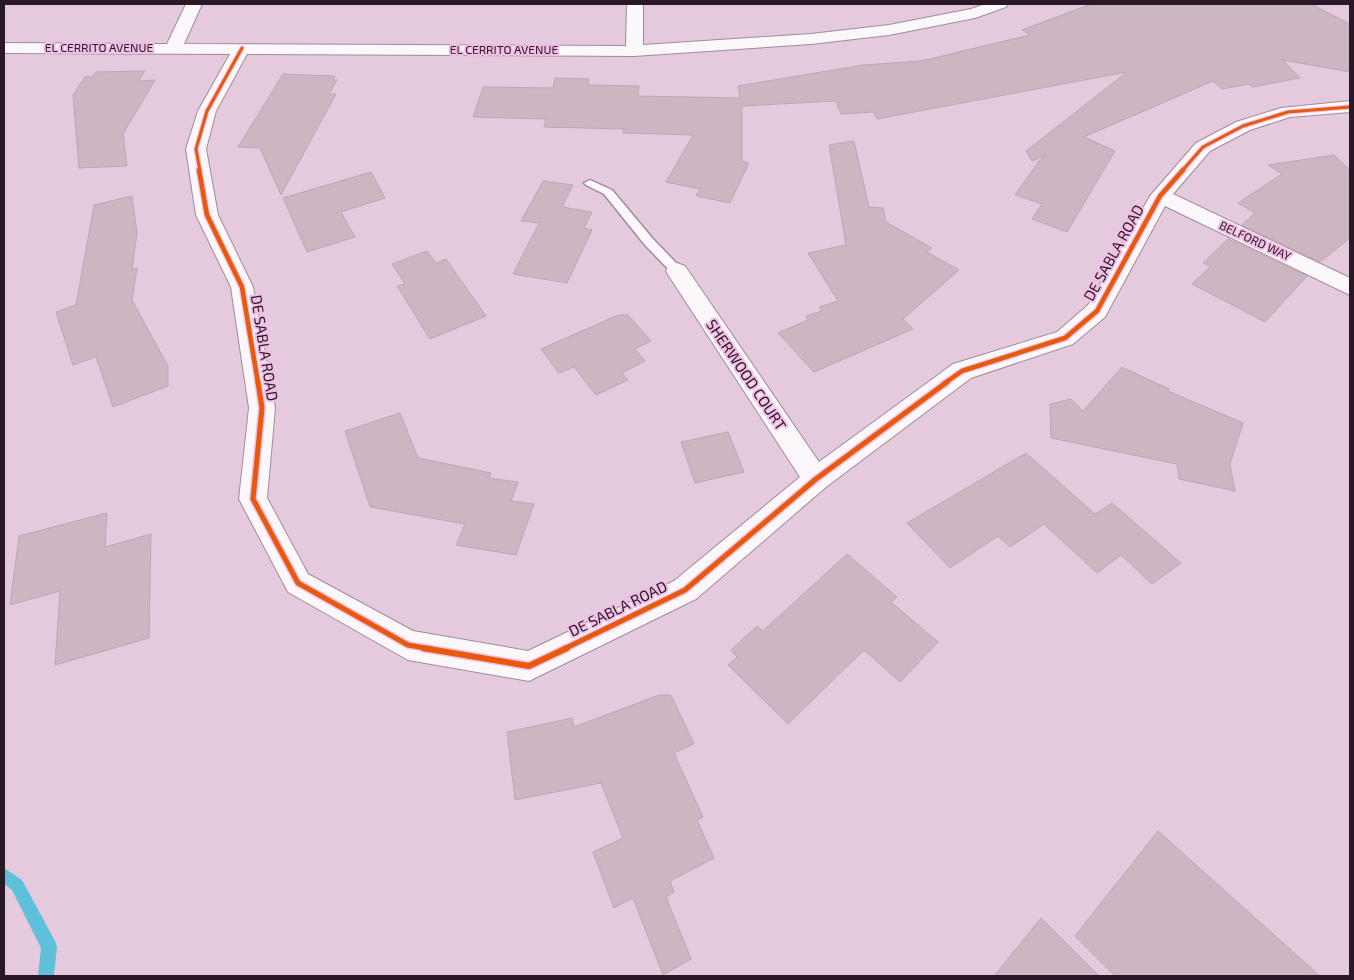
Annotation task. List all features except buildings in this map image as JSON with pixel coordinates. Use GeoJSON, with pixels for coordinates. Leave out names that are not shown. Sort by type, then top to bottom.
{"type":"FeatureCollection","features":[{"type":"Feature","properties":{"kind":"street"},"geometry":{"type":"LineString","coordinates":[[173,48],[194,4]]}},
{"type":"Feature","properties":{"kind":"street"},"geometry":{"type":"LineString","coordinates":[[634,51],[635,4]]}},
{"type":"Feature","properties":{"kind":"street","name":"EL CERRITO AVENUE"},"geometry":{"type":"LineString","coordinates":[[4,48],[634,51],[811,39],[889,30],[975,13],[1000,4]]}},
{"type":"Feature","properties":{"kind":"street","name":"DE SABLA ROAD"},"geometry":{"type":"LineString","coordinates":[[242,48],[207,111],[196,149],[206,216],[242,287],[262,408],[254,499],[298,583],[408,645],[529,666],[685,590],[816,479],[962,371],[1065,338],[1096,311],[1160,196],[1203,147],[1243,126],[1288,112],[1350,106]]}},
{"type":"Feature","properties":{"kind":"street","name":"BELFORD WAY"},"geometry":{"type":"LineString","coordinates":[[1160,196],[1350,287]]}},
{"type":"Feature","properties":{"kind":"street","name":"SHERWOOD COURT"},"geometry":{"type":"LineString","coordinates":[[677,271],[816,479]]}},
{"type":"Feature","properties":{"kind":"lane"},"geometry":{"type":"LineString","coordinates":[[590,182],[608,192],[649,242],[677,271]]}},
{"type":"Feature","properties":{"kind":"waterway"},"geometry":{"type":"LineString","coordinates":[[4,875],[17,885],[49,947],[46,976]]}},
{"type":"Feature","properties":{"kind":"cycle path"},"geometry":{"type":"LineString","coordinates":[[242,48],[207,111],[196,149],[207,215],[242,287],[262,408],[253,499],[298,583],[408,645],[529,666],[685,590],[816,479],[962,371],[1065,338],[1097,311],[1160,196],[1203,147],[1243,126],[1288,112],[1350,107]]}}]}
